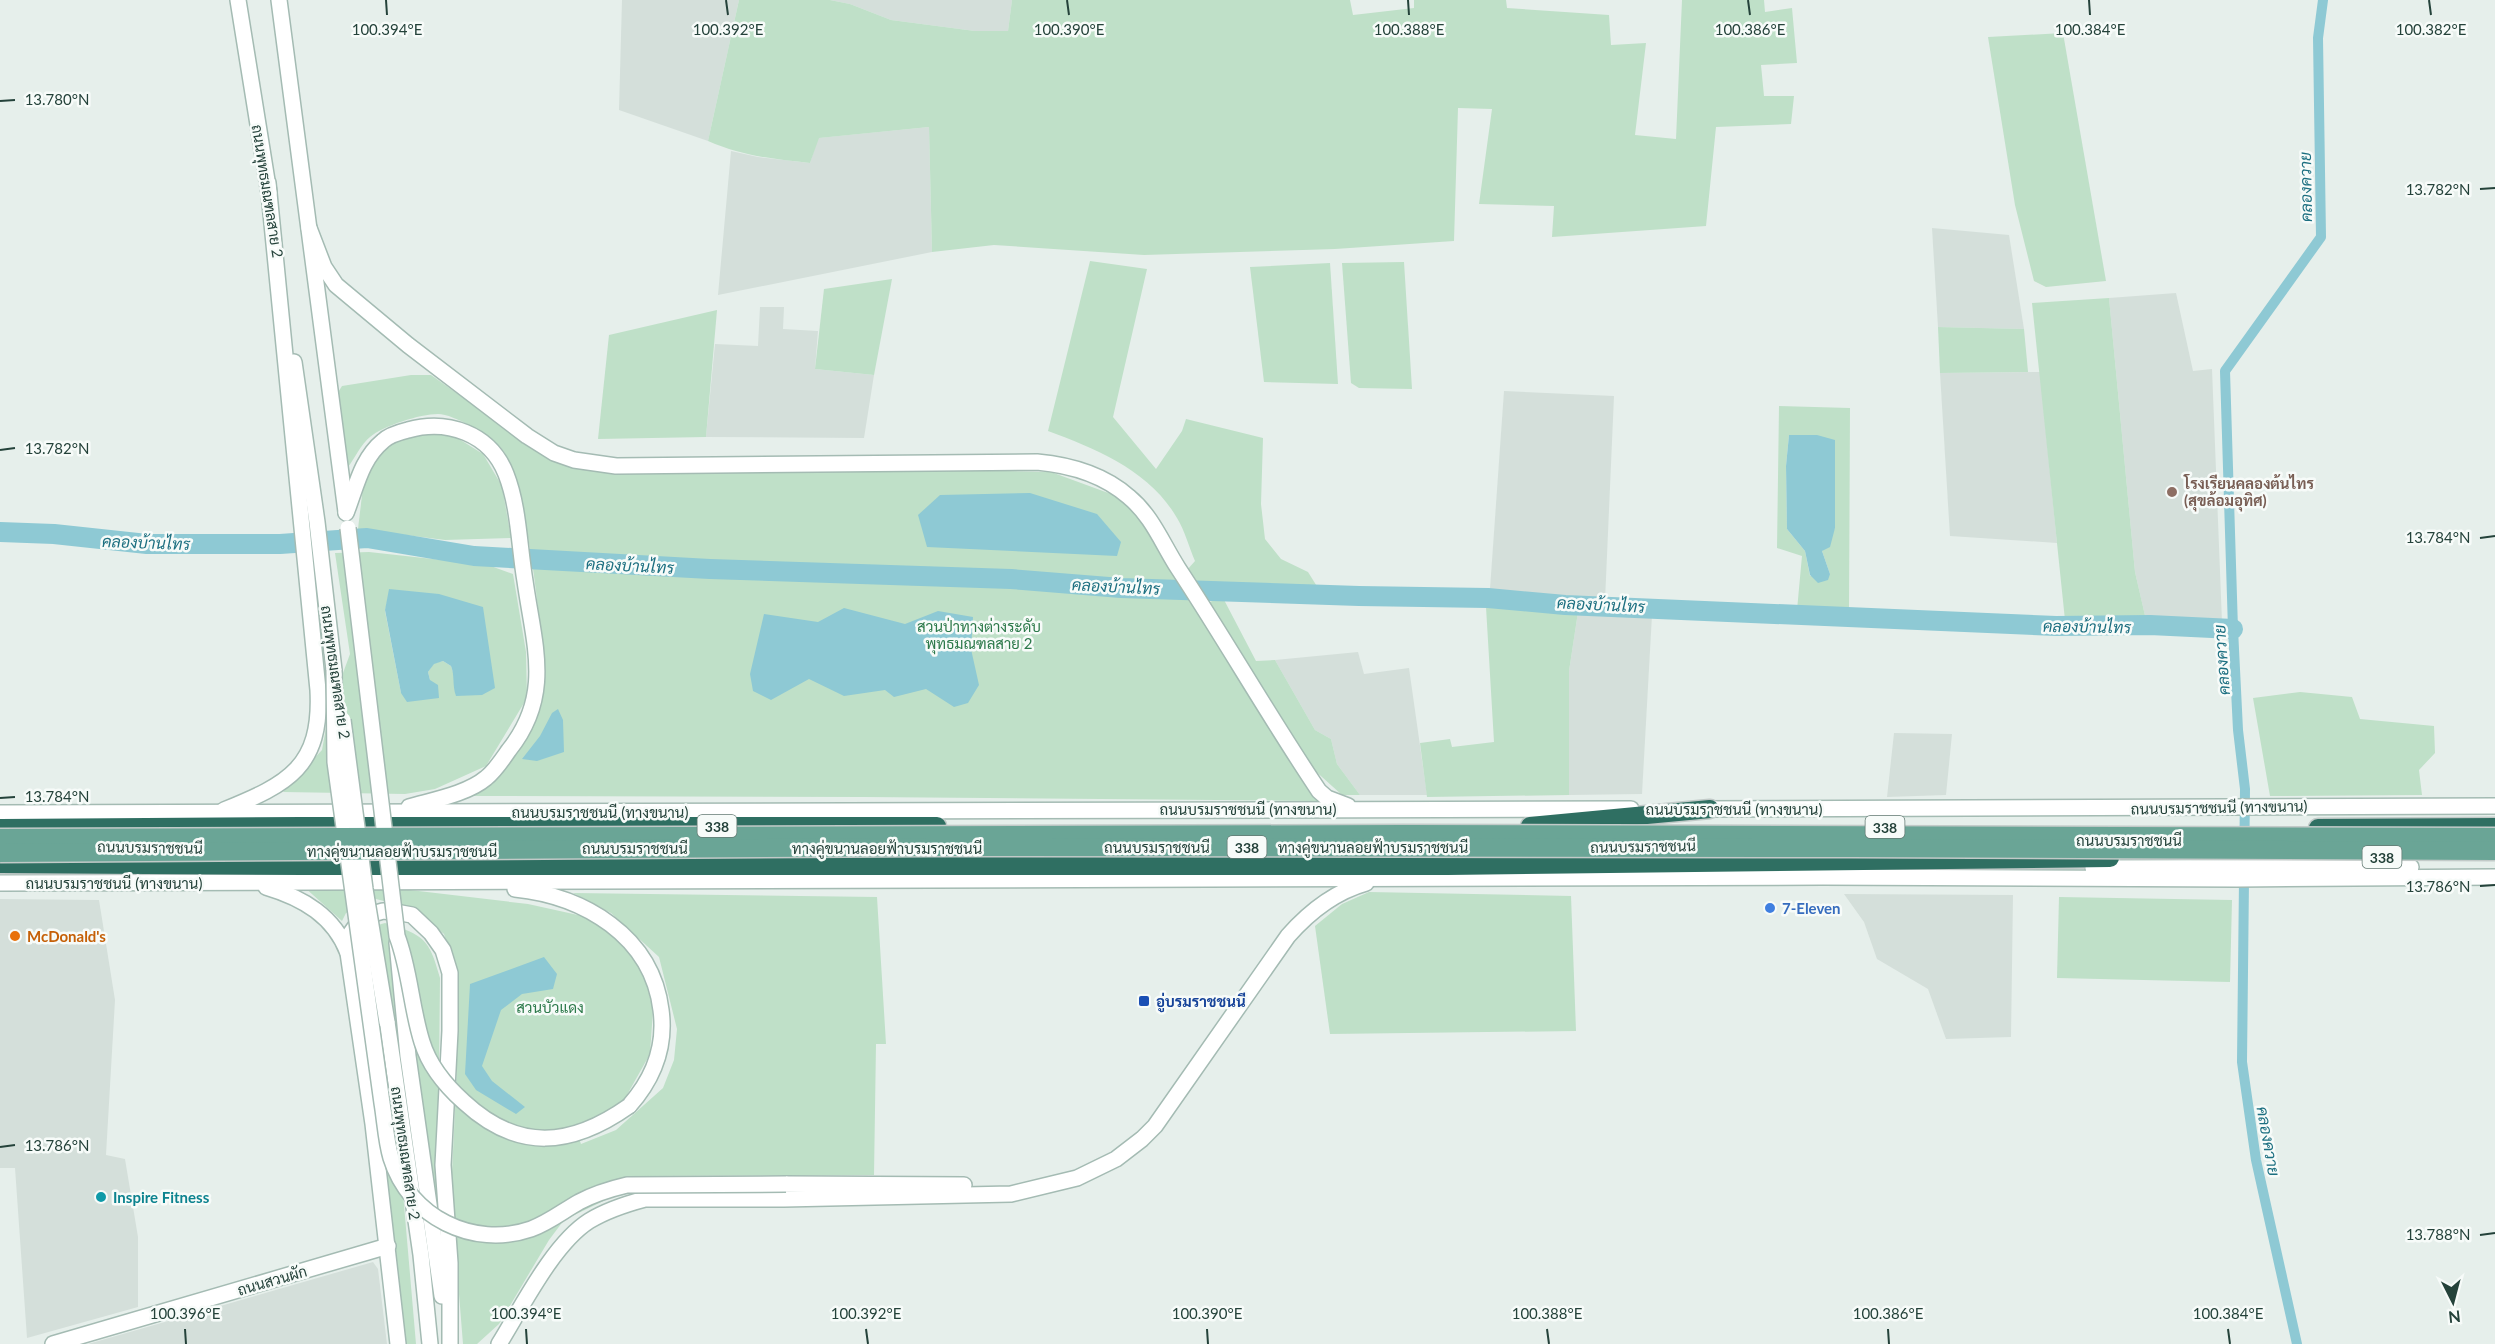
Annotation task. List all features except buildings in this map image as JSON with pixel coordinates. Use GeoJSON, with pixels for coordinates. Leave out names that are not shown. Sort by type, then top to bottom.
{"type":"FeatureCollection","features":[{"type":"Feature","properties":{"kind":"highway"},"geometry":{"type":"LineString","coordinates":[[1530,826],[1710,809]]}},
{"type":"Feature","properties":{"kind":"highway","name":"ถนนบรมราชชนนี"},"geometry":{"type":"LineString","coordinates":[[0,828],[1530,826],[2239,817],[2271,828],[2495,827]]}},
{"type":"Feature","properties":{"kind":"highway","name":"ถนนบรมราชชนนี"},"geometry":{"type":"LineString","coordinates":[[0,864],[2237,868],[2270,857],[2495,856]]}},
{"type":"Feature","properties":{"kind":"highway"},"geometry":{"type":"LineString","coordinates":[[1542,865],[1565,870],[1628,869],[1689,873],[1700,878]]}},
{"type":"Feature","properties":{"kind":"main road","name":"ถนนพุทธมณฑลสาย 2"},"geometry":{"type":"LineString","coordinates":[[238,0],[268,183],[317,522],[334,670],[422,1266],[430,1344]]}},
{"type":"Feature","properties":{"kind":"main road","name":"ถนนพุทธมณฑลสาย 2"},"geometry":{"type":"LineString","coordinates":[[279,0],[347,520],[397,936],[396,954],[449,1344]]}},
{"type":"Feature","properties":{"kind":"main road"},"geometry":{"type":"LineString","coordinates":[[217,813],[279,786],[300,766],[314,740],[318,726],[319,709],[306,563],[268,183]]}},
{"type":"Feature","properties":{"kind":"main road"},"geometry":{"type":"LineString","coordinates":[[309,228],[324,267],[336,285],[408,345],[527,436],[554,453],[616,466],[1037,462],[1063,465],[1107,481],[1130,497],[1160,534],[1174,562],[1319,791],[1327,798],[1358,809]]}},
{"type":"Feature","properties":{"kind":"main road"},"geometry":{"type":"LineString","coordinates":[[347,520],[360,472],[371,453],[384,439],[410,429],[437,425],[470,434],[481,441],[493,455],[506,472],[519,526],[524,578],[537,660],[537,679],[530,719],[520,737],[484,780],[451,796],[388,812]]}},
{"type":"Feature","properties":{"kind":"main road"},"geometry":{"type":"LineString","coordinates":[[334,670],[335,762],[382,1103],[392,1159],[411,1196],[438,1220],[458,1230],[499,1236],[532,1229],[580,1201],[606,1190],[627,1185],[964,1185],[991,1187],[1011,1194]]}},
{"type":"Feature","properties":{"kind":"main road","name":"ถนนบรมราชชนนี (ทางขนาน)"},"geometry":{"type":"LineString","coordinates":[[0,813],[2066,809],[2239,817],[2272,806],[2495,806]]}},
{"type":"Feature","properties":{"kind":"main road"},"geometry":{"type":"LineString","coordinates":[[2239,817],[2495,815]]}},
{"type":"Feature","properties":{"kind":"main road","name":"ทางคู่ขนานลอยฟ้าบรมราชชนนี"},"geometry":{"type":"LineString","coordinates":[[0,838],[862,834],[2495,837]]}},
{"type":"Feature","properties":{"kind":"main road","name":"ทางคู่ขนานลอยฟ้าบรมราชชนนี"},"geometry":{"type":"LineString","coordinates":[[0,853],[919,847],[2495,851]]}},
{"type":"Feature","properties":{"kind":"main road"},"geometry":{"type":"LineString","coordinates":[[2237,868],[2495,868]]}},
{"type":"Feature","properties":{"kind":"main road","name":"ถนนบรมราชชนนี (ทางขนาน)"},"geometry":{"type":"LineString","coordinates":[[0,883],[1927,877],[2036,869],[2237,868]]}},
{"type":"Feature","properties":{"kind":"main road","name":"338"},"geometry":{"type":"LineString","coordinates":[[2237,868],[2269,879],[2495,877]]}},
{"type":"Feature","properties":{"kind":"main road"},"geometry":{"type":"LineString","coordinates":[[499,1344],[555,1255],[572,1234],[608,1210],[628,1204],[645,1199],[784,1199],[1011,1194],[1077,1178],[1116,1159],[1136,1144],[1166,1112],[1262,971],[1302,920],[1343,891],[1380,879]]}},
{"type":"Feature","properties":{"kind":"main road"},"geometry":{"type":"LineString","coordinates":[[248,882],[282,892],[309,904],[332,925],[342,938],[348,953]]}},
{"type":"Feature","properties":{"kind":"main road"},"geometry":{"type":"LineString","coordinates":[[397,936],[404,954],[423,1044],[435,1069],[450,1089],[471,1109],[492,1123],[517,1135],[542,1138],[582,1133],[607,1121],[629,1106],[643,1090],[654,1068],[661,1048],[663,1024],[655,981],[646,961],[634,945],[615,928],[588,910],[563,898],[529,890],[447,882]]}},
{"type":"Feature","properties":{"kind":"main road"},"geometry":{"type":"LineString","coordinates":[[398,1344],[388,1246],[348,953],[348,937],[362,917],[383,911],[412,915],[431,933],[443,950],[450,973],[450,1032],[443,1165],[450,1263],[449,1344]]}},
{"type":"Feature","properties":{"kind":"main road","name":"ถนนสวนผัก"},"geometry":{"type":"LineString","coordinates":[[53,1344],[388,1246]]}},
{"type":"Feature","properties":{"kind":"shaded area"},"geometry":{"type":"Polygon","coordinates":[[[622,0],[739,0],[708,141],[619,110],[622,0]]]}},
{"type":"Feature","properties":{"kind":"shaded area"},"geometry":{"type":"Polygon","coordinates":[[[830,0],[1012,0],[1008,31],[975,31],[891,20],[850,4],[830,0]]]}},
{"type":"Feature","properties":{"kind":"shaded area"},"geometry":{"type":"Polygon","coordinates":[[[929,127],[932,252],[718,295],[731,151],[758,157],[810,163],[818,138],[929,127]]]}},
{"type":"Feature","properties":{"kind":"shaded area"},"geometry":{"type":"Polygon","coordinates":[[[1932,228],[2009,235],[2024,329],[1938,327],[1932,228]]]}},
{"type":"Feature","properties":{"kind":"shaded area","name":"โรงเรียนคลองต้นไทร (สุขล้อมอุทิศ)"},"geometry":{"type":"Polygon","coordinates":[[[2176,293],[2193,371],[2212,369],[2222,622],[2146,620],[2135,572],[2109,298],[2176,293]]]}},
{"type":"Feature","properties":{"kind":"shaded area"},"geometry":{"type":"Polygon","coordinates":[[[760,307],[784,307],[783,329],[818,331],[815,369],[874,375],[864,438],[706,437],[715,344],[758,346],[760,307]]]}},
{"type":"Feature","properties":{"kind":"shaded area"},"geometry":{"type":"Polygon","coordinates":[[[2040,372],[2057,543],[1950,536],[1940,373],[2040,372]]]}},
{"type":"Feature","properties":{"kind":"shaded area"},"geometry":{"type":"Polygon","coordinates":[[[1504,391],[1614,396],[1605,601],[1490,589],[1504,391]]]}},
{"type":"Feature","properties":{"kind":"shaded area"},"geometry":{"type":"Polygon","coordinates":[[[1578,612],[1652,615],[1642,794],[1569,795],[1569,671],[1578,612]]]}},
{"type":"Feature","properties":{"kind":"shaded area"},"geometry":{"type":"Polygon","coordinates":[[[1358,652],[1364,674],[1409,668],[1427,795],[1360,795],[1337,764],[1331,739],[1315,730],[1275,660],[1358,652]]]}},
{"type":"Feature","properties":{"kind":"shaded area"},"geometry":{"type":"Polygon","coordinates":[[[1894,733],[1952,734],[1946,795],[1887,797],[1894,733]]]}},
{"type":"Feature","properties":{"kind":"shaded area"},"geometry":{"type":"Polygon","coordinates":[[[1844,894],[2013,895],[2011,1037],[1946,1039],[1928,989],[1877,959],[1864,922],[1844,894]]]}},
{"type":"Feature","properties":{"kind":"shaded area"},"geometry":{"type":"Polygon","coordinates":[[[0,899],[99,900],[115,1000],[106,1155],[125,1159],[138,1237],[138,1307],[27,1338],[15,1168],[0,1168],[0,899]]]}},
{"type":"Feature","properties":{"kind":"shaded area"},"geometry":{"type":"Polygon","coordinates":[[[373,1262],[378,1269],[387,1344],[88,1344],[373,1262]]]}},
{"type":"Feature","properties":{"kind":"green space"},"geometry":{"type":"Polygon","coordinates":[[[739,0],[830,0],[850,4],[891,20],[975,31],[1008,31],[1012,0],[1350,0],[1353,15],[1414,8],[1414,0],[1506,0],[1507,8],[1609,15],[1611,45],[1646,43],[1635,135],[1676,139],[1682,0],[1764,0],[1765,12],[1792,8],[1797,63],[1761,65],[1764,96],[1794,96],[1791,124],[1716,127],[1706,226],[1552,237],[1554,206],[1479,204],[1492,109],[1458,108],[1454,241],[1335,249],[1144,255],[994,245],[932,252],[929,127],[819,138],[810,163],[746,153],[708,141],[739,0]]]}},
{"type":"Feature","properties":{"kind":"green space"},"geometry":{"type":"Polygon","coordinates":[[[2063,33],[2106,281],[2046,287],[2034,281],[2015,205],[1988,37],[2063,33]]]}},
{"type":"Feature","properties":{"kind":"green space"},"geometry":{"type":"Polygon","coordinates":[[[1090,261],[1147,269],[1113,417],[1156,469],[1182,431],[1186,419],[1263,438],[1261,504],[1265,539],[1281,559],[1308,572],[1318,588],[1197,585],[1187,570],[1195,561],[1182,528],[1166,502],[1152,487],[1103,454],[1048,431],[1090,261]]]}},
{"type":"Feature","properties":{"kind":"green space"},"geometry":{"type":"Polygon","coordinates":[[[1404,262],[1412,389],[1359,388],[1351,383],[1342,263],[1404,262]]]}},
{"type":"Feature","properties":{"kind":"green space"},"geometry":{"type":"Polygon","coordinates":[[[1330,263],[1338,384],[1264,382],[1250,267],[1330,263]]]}},
{"type":"Feature","properties":{"kind":"green space"},"geometry":{"type":"Polygon","coordinates":[[[892,279],[874,375],[815,369],[824,289],[892,279]]]}},
{"type":"Feature","properties":{"kind":"green space"},"geometry":{"type":"Polygon","coordinates":[[[2109,298],[2135,572],[2146,620],[2065,620],[2032,303],[2109,298]]]}},
{"type":"Feature","properties":{"kind":"green space"},"geometry":{"type":"Polygon","coordinates":[[[717,310],[706,437],[598,439],[609,335],[717,310]]]}},
{"type":"Feature","properties":{"kind":"green space"},"geometry":{"type":"Polygon","coordinates":[[[1938,327],[2024,329],[2028,372],[1940,373],[1938,327]]]}},
{"type":"Feature","properties":{"kind":"green space","name":"สวนป่าทางต่างระดับ พุทธมณฑลสาย 2"},"geometry":{"type":"Polygon","coordinates":[[[411,375],[431,375],[537,450],[626,473],[961,470],[1051,472],[1122,498],[1157,540],[1319,801],[469,796],[509,763],[524,744],[540,708],[544,680],[536,592],[525,521],[510,464],[501,448],[480,432],[445,415],[412,418],[392,425],[370,437],[348,467],[337,394],[342,386],[411,375]]]}},
{"type":"Feature","properties":{"kind":"green space"},"geometry":{"type":"Polygon","coordinates":[[[1779,406],[1850,408],[1849,610],[1797,610],[1802,556],[1777,548],[1779,406]],[[1789,435],[1786,466],[1787,529],[1805,551],[1810,576],[1830,574],[1822,551],[1835,528],[1835,441],[1789,435]]]}},
{"type":"Feature","properties":{"kind":"green space"},"geometry":{"type":"Polygon","coordinates":[[[451,434],[483,454],[502,486],[511,538],[445,540],[358,529],[365,470],[389,441],[422,435],[451,434]]]}},
{"type":"Feature","properties":{"kind":"green space"},"geometry":{"type":"Polygon","coordinates":[[[369,552],[488,565],[513,574],[526,652],[527,698],[486,766],[435,789],[405,794],[283,792],[322,750],[329,711],[350,654],[335,553],[369,552]],[[390,589],[385,611],[401,693],[430,680],[428,672],[434,663],[443,661],[451,666],[454,675],[482,695],[390,589]]]}},
{"type":"Feature","properties":{"kind":"green space"},"geometry":{"type":"Polygon","coordinates":[[[1222,596],[1256,661],[1275,660],[1315,730],[1331,739],[1337,764],[1360,795],[1342,795],[1312,768],[1208,603],[1222,596]]]}},
{"type":"Feature","properties":{"kind":"green space"},"geometry":{"type":"Polygon","coordinates":[[[1486,607],[1578,612],[1569,671],[1569,795],[1427,797],[1420,743],[1450,739],[1452,747],[1494,742],[1486,607]]]}},
{"type":"Feature","properties":{"kind":"green space"},"geometry":{"type":"Polygon","coordinates":[[[2300,692],[2352,697],[2360,719],[2434,726],[2435,753],[2419,770],[2422,795],[2270,796],[2253,698],[2300,692]]]}},
{"type":"Feature","properties":{"kind":"green space","name":"สวนบัวแดง"},"geometry":{"type":"Polygon","coordinates":[[[303,886],[410,890],[528,904],[587,917],[618,937],[643,969],[653,1010],[650,1054],[623,1102],[603,1117],[574,1125],[581,1144],[616,1130],[663,1088],[674,1060],[677,1029],[659,957],[611,913],[573,893],[877,897],[886,1044],[876,1044],[874,1175],[644,1176],[629,1191],[624,1191],[564,1220],[549,1240],[499,1324],[477,1344],[463,1344],[451,1194],[457,1067],[453,964],[444,934],[414,909],[376,899],[346,913],[342,921],[303,886]]]}},
{"type":"Feature","properties":{"kind":"green space"},"geometry":{"type":"Polygon","coordinates":[[[1369,892],[1571,896],[1576,1031],[1330,1034],[1315,926],[1342,904],[1369,892]]]}},
{"type":"Feature","properties":{"kind":"green space"},"geometry":{"type":"Polygon","coordinates":[[[2059,897],[2232,900],[2230,982],[2057,978],[2059,897]]]}},
{"type":"Feature","properties":{"kind":"green space"},"geometry":{"type":"Polygon","coordinates":[[[385,923],[417,935],[423,940],[432,954],[440,978],[438,1172],[440,1213],[421,1216],[394,1019],[401,1170],[416,1344],[404,1344],[355,943],[378,925],[385,923]]]}},
{"type":"Feature","properties":{"kind":"water"},"geometry":{"type":"Polygon","coordinates":[[[1789,435],[1817,435],[1835,440],[1835,528],[1830,547],[1822,551],[1830,574],[1828,580],[1818,583],[1810,575],[1805,551],[1787,529],[1786,466],[1789,435]]]}},
{"type":"Feature","properties":{"kind":"water"},"geometry":{"type":"Polygon","coordinates":[[[1030,493],[1097,514],[1121,542],[1117,556],[927,547],[918,515],[940,495],[1030,493]]]}},
{"type":"Feature","properties":{"kind":"water"},"geometry":{"type":"Polygon","coordinates":[[[389,589],[439,594],[483,607],[495,688],[482,695],[456,696],[451,666],[443,661],[434,664],[428,672],[430,680],[438,685],[439,698],[407,702],[401,693],[385,610],[389,589]]]}},
{"type":"Feature","properties":{"kind":"water"},"geometry":{"type":"Polygon","coordinates":[[[844,608],[905,624],[938,611],[973,617],[971,649],[979,685],[968,703],[954,707],[926,689],[894,697],[885,690],[844,696],[809,679],[771,700],[753,691],[750,674],[764,614],[818,622],[844,608]]]}},
{"type":"Feature","properties":{"kind":"water"},"geometry":{"type":"Polygon","coordinates":[[[558,709],[563,720],[564,752],[537,761],[522,759],[540,736],[552,713],[558,709]]]}},
{"type":"Feature","properties":{"kind":"water"},"geometry":{"type":"Polygon","coordinates":[[[544,957],[557,974],[553,989],[522,994],[501,1010],[482,1066],[492,1081],[525,1107],[516,1114],[476,1090],[465,1074],[470,984],[544,957]]]}},
{"type":"Feature","properties":{"kind":"waterway","name":"คลองควาย"},"geometry":{"type":"LineString","coordinates":[[2297,1344],[2256,1160],[2242,1062],[2245,789],[2238,730],[2233,629],[2225,371],[2321,237],[2318,38],[2323,0]]}},
{"type":"Feature","properties":{"kind":"waterway","name":"คลองบ้านไทร"},"geometry":{"type":"LineString","coordinates":[[0,532],[54,534],[147,544],[280,544],[367,538],[474,556],[710,569],[1011,579],[1121,588],[1488,598],[1565,605],[2056,626],[2150,625],[2233,629]]}},
{"type":"Feature","properties":{"kind":"place","name":"โรงเรียนคลองต้นไทร (สุขล้อมอุทิศ)"},"geometry":{"type":"Point","coordinates":[2172,492]}},
{"type":"Feature","properties":{"kind":"place","name":"7-Eleven"},"geometry":{"type":"Point","coordinates":[1770,908]}},
{"type":"Feature","properties":{"kind":"place","name":"McDonald's"},"geometry":{"type":"Point","coordinates":[15,936]}},
{"type":"Feature","properties":{"kind":"place","name":"อู่บรมราชชนนี"},"geometry":{"type":"Point","coordinates":[1144,1001]}},
{"type":"Feature","properties":{"kind":"place","name":"Inspire Fitness"},"geometry":{"type":"Point","coordinates":[101,1197]}}]}
